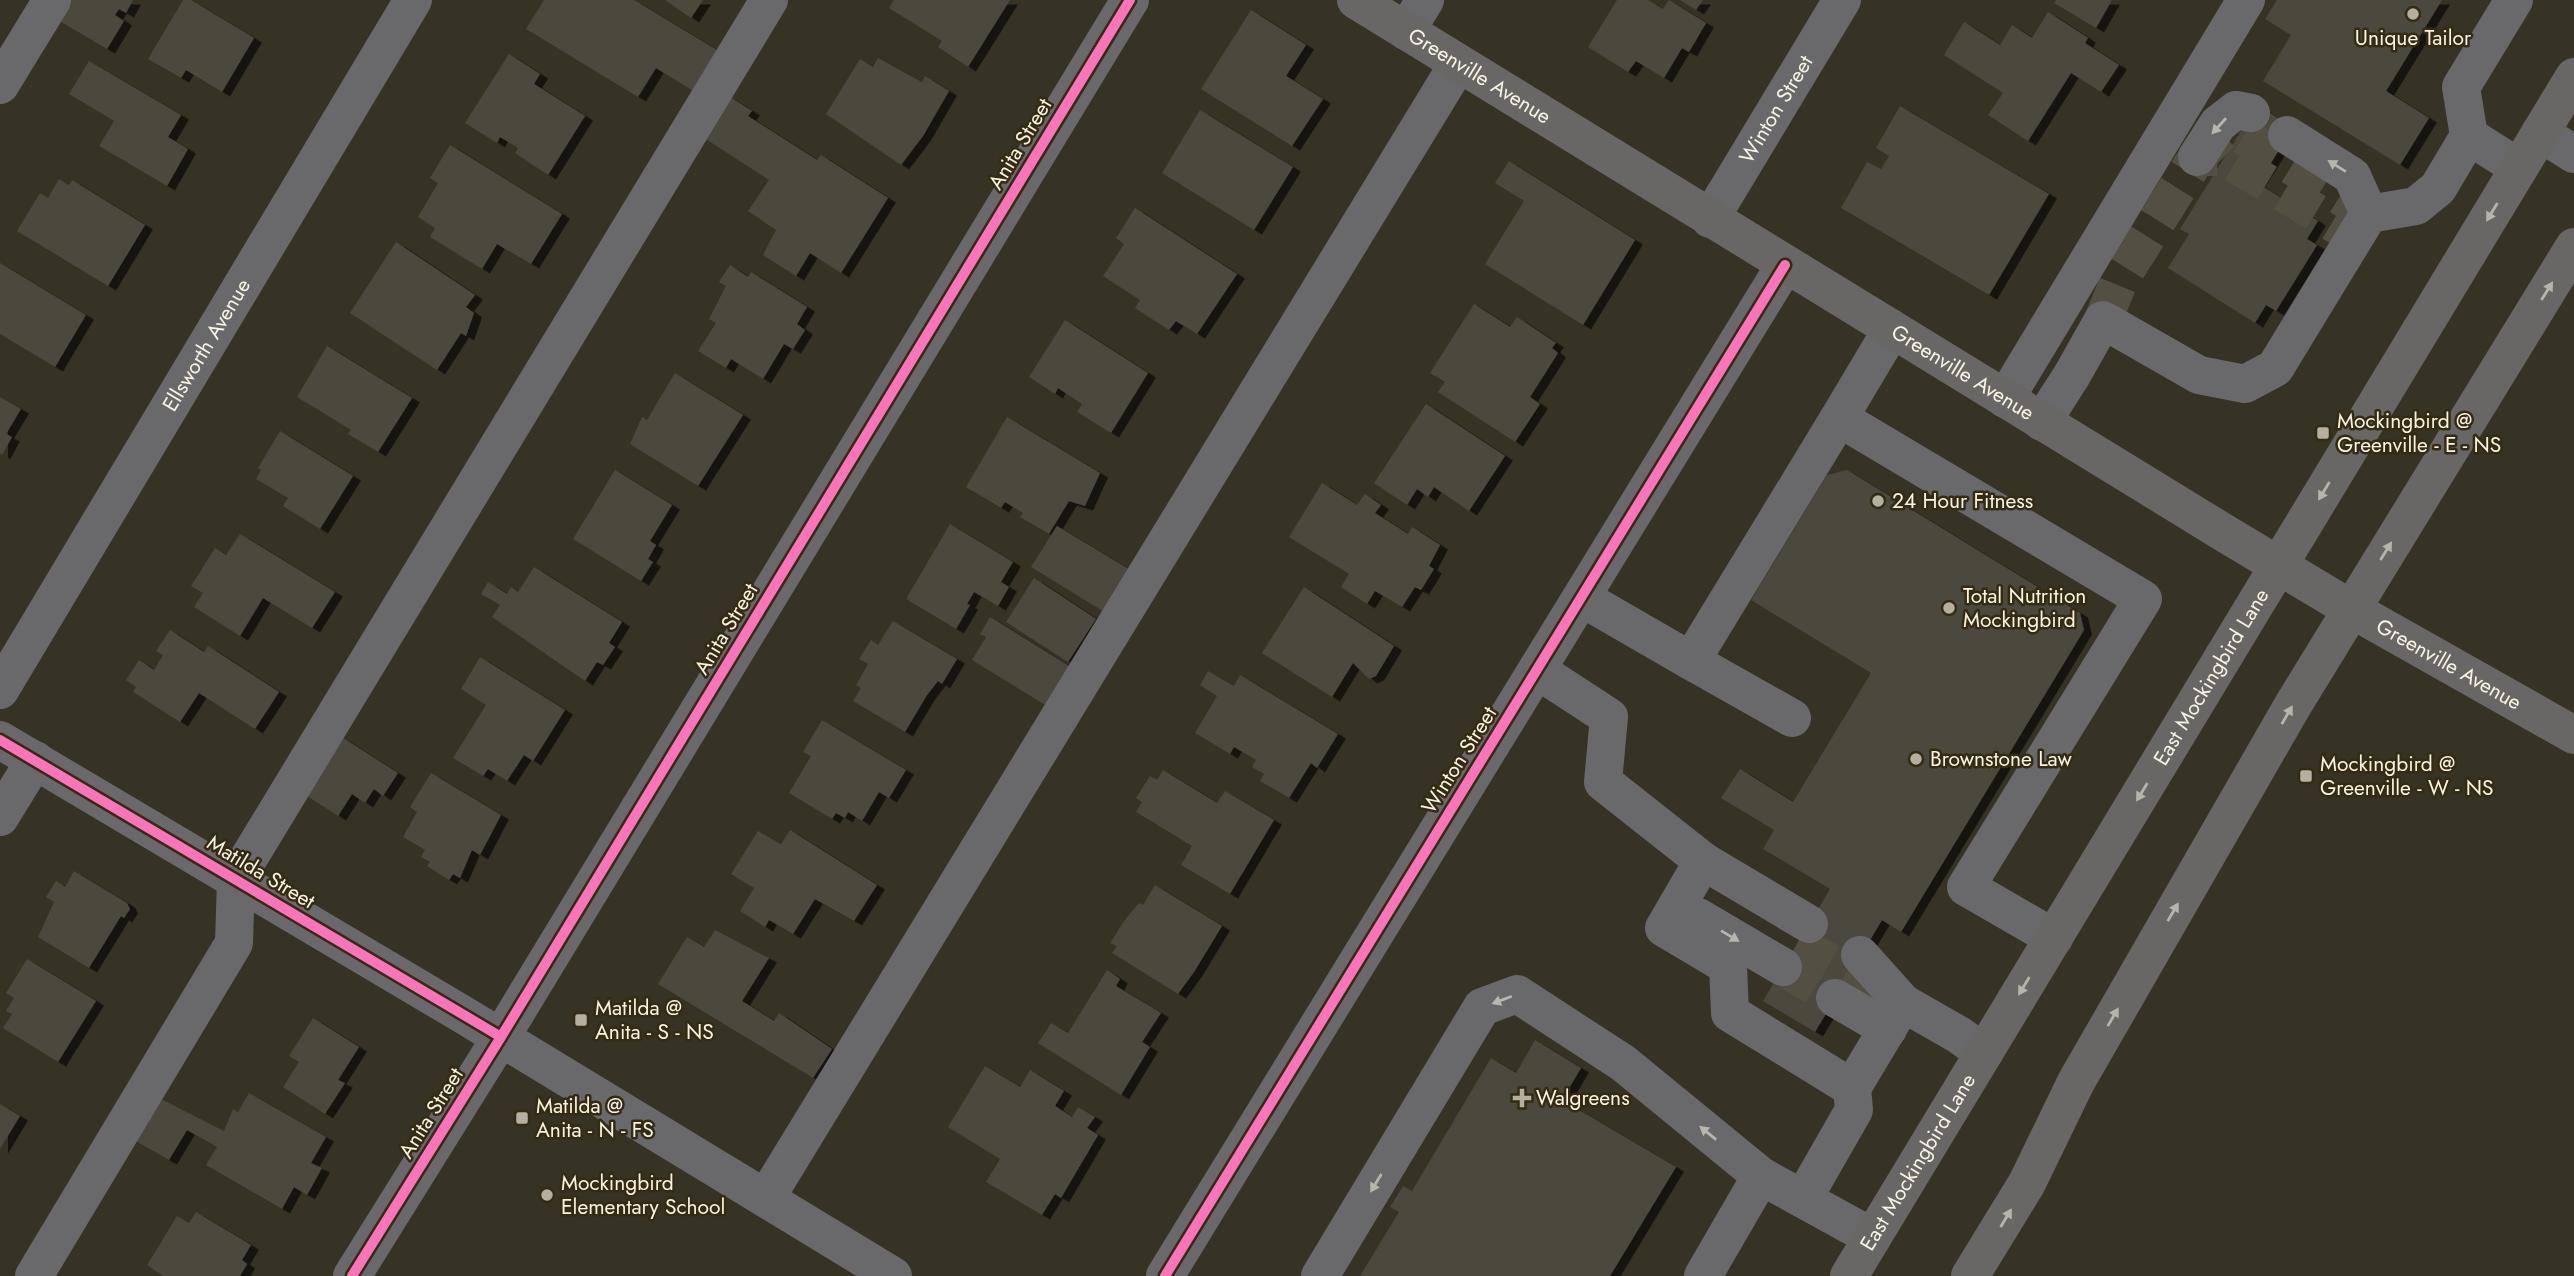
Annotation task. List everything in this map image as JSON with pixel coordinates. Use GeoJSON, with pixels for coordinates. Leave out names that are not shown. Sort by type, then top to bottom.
{"type":"FeatureCollection","features":[{"type":"Feature","properties":{"kind":"main road","name":"Greenville Avenue"},"geometry":{"type":"LineString","coordinates":[[1356,0],[1416,15],[1458,64],[2351,609],[2574,735]]}},
{"type":"Feature","properties":{"kind":"main road","name":"East Mockingbird Lane"},"geometry":{"type":"LineString","coordinates":[[1849,1276],[2574,77]]}},
{"type":"Feature","properties":{"kind":"main road"},"geometry":{"type":"LineString","coordinates":[[1970,1276],[2027,1183],[2076,1082],[2351,609],[2574,247]]}},
{"type":"Feature","properties":{"kind":"street"},"geometry":{"type":"LineString","coordinates":[[0,85],[52,0]]}},
{"type":"Feature","properties":{"kind":"street","name":"Ellsworth Avenue"},"geometry":{"type":"LineString","coordinates":[[0,690],[413,0]]}},
{"type":"Feature","properties":{"kind":"street"},"geometry":{"type":"LineString","coordinates":[[34,1276],[234,943],[236,879],[769,0]]}},
{"type":"Feature","properties":{"kind":"street","name":"Anita Street"},"geometry":{"type":"LineString","coordinates":[[352,1276],[502,1037],[1130,0]]}},
{"type":"Feature","properties":{"kind":"street","name":"Winton Street"},"geometry":{"type":"LineString","coordinates":[[1710,219],[1842,0]]}},
{"type":"Feature","properties":{"kind":"street"},"geometry":{"type":"LineString","coordinates":[[2005,399],[2246,0]]}},
{"type":"Feature","properties":{"kind":"street"},"geometry":{"type":"LineString","coordinates":[[2042,422],[2104,320],[2199,375],[2245,384],[2275,368],[2369,214],[2416,206],[2438,188],[2469,136],[2461,87],[2514,0]]}},
{"type":"Feature","properties":{"kind":"street"},"geometry":{"type":"LineString","coordinates":[[766,1198],[1458,64]]}},
{"type":"Feature","properties":{"kind":"street"},"geometry":{"type":"LineString","coordinates":[[2197,157],[2218,124],[2236,110],[2251,113]]}},
{"type":"Feature","properties":{"kind":"street"},"geometry":{"type":"LineString","coordinates":[[2540,133],[2574,154]]}},
{"type":"Feature","properties":{"kind":"street"},"geometry":{"type":"LineString","coordinates":[[2287,135],[2353,176],[2369,214]]}},
{"type":"Feature","properties":{"kind":"street"},"geometry":{"type":"LineString","coordinates":[[2469,136],[2519,168]]}},
{"type":"Feature","properties":{"kind":"street","name":"Winton Street"},"geometry":{"type":"LineString","coordinates":[[1165,1276],[1785,265]]}},
{"type":"Feature","properties":{"kind":"street"},"geometry":{"type":"LineString","coordinates":[[1691,662],[1892,329]]}},
{"type":"Feature","properties":{"kind":"street"},"geometry":{"type":"LineString","coordinates":[[1839,418],[2143,598],[1966,887],[2053,938]]}},
{"type":"Feature","properties":{"kind":"street"},"geometry":{"type":"LineString","coordinates":[[1582,598],[1792,718]]}},
{"type":"Feature","properties":{"kind":"street"},"geometry":{"type":"LineString","coordinates":[[1536,670],[1609,717],[1604,782],[1691,883],[1789,956]]}},
{"type":"Feature","properties":{"kind":"street","name":"Matilda Street"},"geometry":{"type":"LineString","coordinates":[[0,740],[502,1037],[893,1276]]}},
{"type":"Feature","properties":{"kind":"street"},"geometry":{"type":"LineString","coordinates":[[0,817],[35,760]]}},
{"type":"Feature","properties":{"kind":"street"},"geometry":{"type":"LineString","coordinates":[[1691,883],[1789,956]]}},
{"type":"Feature","properties":{"kind":"street"},"geometry":{"type":"LineString","coordinates":[[1691,883],[1664,928],[1728,966],[1789,956]]}},
{"type":"Feature","properties":{"kind":"street"},"geometry":{"type":"LineString","coordinates":[[1860,955],[1888,1028]]}},
{"type":"Feature","properties":{"kind":"street"},"geometry":{"type":"LineString","coordinates":[[1728,966],[1730,1013],[1852,1088]]}},
{"type":"Feature","properties":{"kind":"street"},"geometry":{"type":"LineString","coordinates":[[1320,1276],[1482,1007],[1517,994],[1623,1063],[1761,1176],[1872,1237]]}},
{"type":"Feature","properties":{"kind":"street"},"geometry":{"type":"LineString","coordinates":[[1828,1009],[1888,1028],[1959,1035],[1984,1053]]}},
{"type":"Feature","properties":{"kind":"street"},"geometry":{"type":"LineString","coordinates":[[1802,1199],[1854,1110],[1852,1088],[1888,1028]]}},
{"type":"Feature","properties":{"kind":"street"},"geometry":{"type":"LineString","coordinates":[[1703,1276],[1761,1176]]}},
{"type":"Feature","properties":{"kind":"building"},"geometry":{"type":"Polygon","coordinates":[[[67,0],[133,0],[126,13],[119,9],[115,15],[124,21],[107,49],[56,19],[67,0]]]}},
{"type":"Feature","properties":{"kind":"building"},"geometry":{"type":"Polygon","coordinates":[[[183,0],[191,0],[254,38],[222,92],[186,70],[181,78],[148,59],[183,0]]]}},
{"type":"Feature","properties":{"kind":"building"},"geometry":{"type":"Polygon","coordinates":[[[544,0],[634,0],[720,52],[695,92],[656,68],[638,97],[526,29],[544,0]]]}},
{"type":"Feature","properties":{"kind":"building"},"geometry":{"type":"Polygon","coordinates":[[[665,0],[703,0],[691,18],[665,0]]]}},
{"type":"Feature","properties":{"kind":"building"},"geometry":{"type":"Polygon","coordinates":[[[894,0],[1010,0],[968,67],[938,47],[942,41],[889,8],[894,0]]]}},
{"type":"Feature","properties":{"kind":"building"},"geometry":{"type":"Polygon","coordinates":[[[1617,0],[1648,0],[1663,9],[1669,0],[1706,23],[1689,52],[1682,48],[1664,78],[1636,61],[1628,72],[1588,47],[1617,0]]]}},
{"type":"Feature","properties":{"kind":"building"},"geometry":{"type":"Polygon","coordinates":[[[1680,0],[1703,0],[1696,10],[1680,0]]]}},
{"type":"Feature","properties":{"kind":"building"},"geometry":{"type":"Polygon","coordinates":[[[2056,0],[2112,0],[2096,28],[2054,3],[2056,0]]]}},
{"type":"Feature","properties":{"kind":"building"},"geometry":{"type":"Polygon","coordinates":[[[2277,0],[2442,0],[2386,91],[2429,118],[2400,165],[2263,81],[2291,35],[2265,19],[2277,0]]]}},
{"type":"Feature","properties":{"kind":"building"},"geometry":{"type":"Polygon","coordinates":[[[1251,10],[1306,45],[1286,76],[1323,99],[1292,146],[1201,89],[1251,10]]]}},
{"type":"Feature","properties":{"kind":"building"},"geometry":{"type":"Polygon","coordinates":[[[2048,12],[2088,38],[2085,43],[2119,65],[2101,92],[2071,73],[2028,141],[1988,115],[2003,93],[1944,55],[1964,22],[2000,45],[2012,25],[2032,38],[2048,12]]]}},
{"type":"Feature","properties":{"kind":"building"},"geometry":{"type":"Polygon","coordinates":[[[509,54],[540,74],[534,84],[585,116],[548,175],[515,153],[518,148],[500,137],[497,143],[465,123],[509,54]]]}},
{"type":"Feature","properties":{"kind":"building"},"geometry":{"type":"Polygon","coordinates":[[[878,58],[922,82],[925,76],[949,91],[923,136],[901,165],[826,114],[860,59],[873,67],[878,58]]]}},
{"type":"Feature","properties":{"kind":"building"},"geometry":{"type":"Polygon","coordinates":[[[89,61],[181,115],[168,137],[188,149],[167,186],[99,146],[114,121],[69,94],[89,61]]]}},
{"type":"Feature","properties":{"kind":"building"},"geometry":{"type":"Polygon","coordinates":[[[727,95],[752,111],[748,116],[817,160],[821,155],[888,198],[841,273],[810,253],[796,276],[763,255],[776,230],[748,211],[769,180],[701,136],[727,95]]]}},
{"type":"Feature","properties":{"kind":"building"},"geometry":{"type":"Polygon","coordinates":[[[2257,105],[2292,127],[2257,183],[2318,221],[2307,239],[2317,245],[2276,311],[2266,305],[2255,323],[2168,268],[2189,234],[2180,229],[2257,105]]]}},
{"type":"Feature","properties":{"kind":"building"},"geometry":{"type":"Polygon","coordinates":[[[1900,106],[2049,194],[1989,295],[1841,208],[1867,162],[1881,169],[1889,156],[1876,148],[1900,106]]]}},
{"type":"Feature","properties":{"kind":"building"},"geometry":{"type":"Polygon","coordinates":[[[1200,110],[1293,167],[1254,230],[1162,173],[1200,110]]]}},
{"type":"Feature","properties":{"kind":"building"},"geometry":{"type":"Polygon","coordinates":[[[450,145],[562,214],[531,264],[497,244],[482,269],[430,237],[435,228],[418,217],[438,183],[430,178],[450,145]]]}},
{"type":"Feature","properties":{"kind":"building"},"geometry":{"type":"Polygon","coordinates":[[[1509,161],[1635,240],[1583,325],[1485,264],[1524,201],[1495,183],[1509,161]]]}},
{"type":"Feature","properties":{"kind":"building"},"geometry":{"type":"Polygon","coordinates":[[[59,179],[69,185],[72,180],[145,225],[108,286],[17,231],[40,193],[48,198],[59,179]]]}},
{"type":"Feature","properties":{"kind":"building"},"geometry":{"type":"Polygon","coordinates":[[[1135,208],[1237,274],[1197,334],[1176,321],[1169,330],[1135,308],[1140,300],[1103,276],[1124,244],[1116,238],[1135,208]]]}},
{"type":"Feature","properties":{"kind":"building"},"geometry":{"type":"Polygon","coordinates":[[[396,242],[475,295],[466,307],[474,313],[466,336],[461,333],[437,370],[350,313],[396,242]]]}},
{"type":"Feature","properties":{"kind":"building"},"geometry":{"type":"Polygon","coordinates":[[[0,263],[86,315],[55,367],[0,334],[0,263]]]}},
{"type":"Feature","properties":{"kind":"building"},"geometry":{"type":"Polygon","coordinates":[[[730,265],[748,277],[751,272],[807,307],[797,324],[805,330],[793,349],[784,344],[763,379],[731,359],[726,368],[698,351],[716,323],[709,319],[726,286],[719,282],[730,265]]]}},
{"type":"Feature","properties":{"kind":"building"},"geometry":{"type":"Polygon","coordinates":[[[1474,304],[1510,327],[1517,317],[1556,343],[1552,348],[1558,353],[1530,397],[1540,404],[1515,442],[1438,392],[1445,382],[1430,373],[1474,304]]]}},
{"type":"Feature","properties":{"kind":"building"},"geometry":{"type":"Polygon","coordinates":[[[1065,320],[1148,373],[1111,433],[1077,412],[1082,404],[1058,388],[1055,394],[1029,377],[1065,320]]]}},
{"type":"Feature","properties":{"kind":"building"},"geometry":{"type":"Polygon","coordinates":[[[327,346],[412,398],[378,452],[348,434],[351,430],[297,397],[327,346]]]}},
{"type":"Feature","properties":{"kind":"building"},"geometry":{"type":"Polygon","coordinates":[[[675,373],[743,415],[698,486],[630,444],[642,417],[647,420],[675,373]]]}},
{"type":"Feature","properties":{"kind":"building"},"geometry":{"type":"Polygon","coordinates":[[[0,397],[21,409],[6,434],[12,437],[2,455],[0,453],[0,397]]]}},
{"type":"Feature","properties":{"kind":"building"},"geometry":{"type":"Polygon","coordinates":[[[1426,404],[1505,456],[1469,511],[1434,487],[1428,497],[1417,489],[1407,505],[1374,483],[1426,404]]]}},
{"type":"Feature","properties":{"kind":"building"},"geometry":{"type":"Polygon","coordinates":[[[1007,417],[1100,473],[1085,506],[1069,501],[1049,534],[1020,517],[1023,513],[1005,502],[1001,508],[966,487],[1007,417]]]}},
{"type":"Feature","properties":{"kind":"building"},"geometry":{"type":"Polygon","coordinates":[[[280,431],[353,476],[320,529],[283,506],[288,498],[256,479],[261,470],[258,468],[280,431]]]}},
{"type":"Feature","properties":{"kind":"building"},"geometry":{"type":"Polygon","coordinates":[[[615,470],[672,505],[650,541],[656,545],[648,559],[653,562],[641,581],[573,539],[615,470]]]}},
{"type":"Feature","properties":{"kind":"building"},"geometry":{"type":"Polygon","coordinates":[[[1847,470],[2080,613],[2084,630],[1901,932],[1882,920],[1815,1032],[1763,1001],[1830,889],[1763,849],[1774,830],[1721,798],[1740,769],[1793,802],[1871,673],[1751,600],[1827,475],[1847,470]]]}},
{"type":"Feature","properties":{"kind":"building"},"geometry":{"type":"Polygon","coordinates":[[[1322,483],[1357,505],[1365,494],[1381,505],[1375,513],[1408,534],[1412,527],[1440,545],[1429,566],[1434,569],[1421,590],[1415,587],[1402,607],[1375,591],[1367,604],[1341,587],[1349,574],[1289,537],[1322,483]]]}},
{"type":"Feature","properties":{"kind":"building"},"geometry":{"type":"Polygon","coordinates":[[[950,524],[1013,562],[1001,582],[1009,587],[998,606],[974,592],[956,629],[906,599],[950,524]]]}},
{"type":"Feature","properties":{"kind":"building"},"geometry":{"type":"Polygon","coordinates":[[[1057,526],[1132,571],[1106,613],[1031,567],[1057,526]]]}},
{"type":"Feature","properties":{"kind":"building"},"geometry":{"type":"Polygon","coordinates":[[[240,534],[335,592],[312,628],[263,598],[240,636],[194,607],[203,593],[191,586],[215,548],[226,555],[240,534]]]}},
{"type":"Feature","properties":{"kind":"building"},"geometry":{"type":"Polygon","coordinates":[[[534,567],[622,622],[609,643],[615,647],[603,665],[597,662],[585,681],[492,617],[500,605],[481,594],[488,582],[507,594],[511,587],[518,592],[534,567]]]}},
{"type":"Feature","properties":{"kind":"building"},"geometry":{"type":"Polygon","coordinates":[[[1034,578],[1096,619],[1068,662],[1006,622],[1034,578]]]}},
{"type":"Feature","properties":{"kind":"building"},"geometry":{"type":"Polygon","coordinates":[[[1304,587],[1394,646],[1376,676],[1369,679],[1353,663],[1332,697],[1262,653],[1304,587]]]}},
{"type":"Feature","properties":{"kind":"building"},"geometry":{"type":"Polygon","coordinates":[[[990,617],[1069,666],[1045,705],[972,660],[986,637],[980,634],[990,617]]]}},
{"type":"Feature","properties":{"kind":"building"},"geometry":{"type":"Polygon","coordinates":[[[893,621],[957,659],[942,684],[938,681],[927,695],[905,732],[853,701],[861,688],[856,685],[868,664],[859,659],[871,640],[878,645],[893,621]]]}},
{"type":"Feature","properties":{"kind":"building"},"geometry":{"type":"Polygon","coordinates":[[[170,630],[204,652],[208,646],[279,692],[255,729],[199,693],[180,722],[133,692],[136,687],[126,680],[139,660],[154,670],[163,655],[156,651],[170,630]]]}},
{"type":"Feature","properties":{"kind":"building"},"geometry":{"type":"Polygon","coordinates":[[[480,657],[565,710],[533,761],[524,755],[507,781],[488,769],[483,776],[453,758],[486,705],[461,689],[480,657]]]}},
{"type":"Feature","properties":{"kind":"building"},"geometry":{"type":"Polygon","coordinates":[[[1208,671],[1234,686],[1240,675],[1338,734],[1317,768],[1311,763],[1289,798],[1260,781],[1264,774],[1252,767],[1256,760],[1234,747],[1230,754],[1195,733],[1217,696],[1200,685],[1208,671]]]}},
{"type":"Feature","properties":{"kind":"building"},"geometry":{"type":"Polygon","coordinates":[[[822,720],[906,770],[889,798],[879,792],[862,821],[848,812],[845,818],[836,813],[832,819],[789,793],[811,756],[803,752],[822,720]]]}},
{"type":"Feature","properties":{"kind":"building"},"geometry":{"type":"Polygon","coordinates":[[[340,736],[398,773],[383,796],[374,789],[365,803],[352,794],[338,816],[304,794],[340,736]]]}},
{"type":"Feature","properties":{"kind":"building"},"geometry":{"type":"Polygon","coordinates":[[[1163,770],[1217,803],[1225,791],[1274,820],[1230,894],[1181,865],[1192,846],[1136,812],[1142,802],[1136,798],[1150,776],[1157,780],[1163,770]]]}},
{"type":"Feature","properties":{"kind":"building"},"geometry":{"type":"Polygon","coordinates":[[[431,773],[501,815],[480,855],[472,850],[460,878],[453,874],[449,880],[427,866],[430,862],[421,857],[425,850],[403,837],[417,812],[410,807],[431,773]]]}},
{"type":"Feature","properties":{"kind":"building"},"geometry":{"type":"Polygon","coordinates":[[[790,830],[877,885],[854,921],[815,899],[793,934],[769,920],[765,927],[740,911],[754,888],[731,874],[758,831],[781,844],[790,830]]]}},
{"type":"Feature","properties":{"kind":"building"},"geometry":{"type":"Polygon","coordinates":[[[74,871],[127,903],[130,909],[124,918],[121,916],[89,968],[38,937],[54,902],[46,897],[56,881],[65,887],[74,871]]]}},
{"type":"Feature","properties":{"kind":"building"},"geometry":{"type":"Polygon","coordinates":[[[1155,885],[1222,926],[1178,994],[1112,953],[1117,946],[1110,943],[1139,903],[1143,905],[1155,885]]]}},
{"type":"Feature","properties":{"kind":"building"},"geometry":{"type":"Polygon","coordinates":[[[715,930],[769,958],[742,1001],[774,1021],[779,1013],[832,1049],[813,1078],[658,984],[687,937],[704,947],[715,930]]]}},
{"type":"Feature","properties":{"kind":"building"},"geometry":{"type":"Polygon","coordinates":[[[27,959],[96,1001],[58,1062],[3,1028],[12,1014],[6,1011],[14,998],[6,993],[27,959]]]}},
{"type":"Feature","properties":{"kind":"building"},"geometry":{"type":"Polygon","coordinates":[[[1107,970],[1120,979],[1116,986],[1161,1013],[1142,1042],[1150,1047],[1121,1095],[1038,1043],[1051,1023],[1068,1033],[1107,970]]]}},
{"type":"Feature","properties":{"kind":"building"},"geometry":{"type":"Polygon","coordinates":[[[313,1018],[359,1047],[338,1080],[345,1083],[325,1114],[283,1087],[299,1062],[289,1056],[313,1018]]]}},
{"type":"Feature","properties":{"kind":"building","name":"Walgreens"},"geometry":{"type":"Polygon","coordinates":[[[1535,1040],[1581,1068],[1562,1100],[1676,1167],[1610,1276],[1360,1276],[1399,1212],[1390,1207],[1403,1186],[1412,1191],[1491,1058],[1516,1073],[1535,1040]]]}},
{"type":"Feature","properties":{"kind":"building"},"geometry":{"type":"Polygon","coordinates":[[[985,1066],[1020,1087],[1030,1070],[1064,1091],[1055,1106],[1072,1117],[1078,1107],[1095,1117],[1087,1128],[1098,1135],[1061,1198],[1055,1194],[1042,1215],[986,1182],[1000,1159],[948,1127],[985,1066]]]}},
{"type":"Feature","properties":{"kind":"building"},"geometry":{"type":"Polygon","coordinates":[[[249,1093],[326,1137],[311,1163],[322,1168],[307,1195],[294,1187],[282,1209],[206,1165],[217,1147],[187,1130],[169,1160],[132,1139],[157,1097],[224,1131],[233,1109],[238,1112],[249,1093]]]}},
{"type":"Feature","properties":{"kind":"building"},"geometry":{"type":"Polygon","coordinates":[[[0,1104],[20,1116],[0,1149],[0,1104]]]}},
{"type":"Feature","properties":{"kind":"building"},"geometry":{"type":"Polygon","coordinates":[[[196,1212],[251,1245],[242,1260],[247,1264],[240,1276],[163,1276],[147,1265],[177,1216],[189,1223],[196,1212]]]}},
{"type":"Feature","properties":{"kind":"tunnel"},"geometry":{"type":"LineString","coordinates":[[2197,157],[2221,133],[2239,133],[2369,214]]}},
{"type":"Feature","properties":{"kind":"tunnel"},"geometry":{"type":"LineString","coordinates":[[2103,320],[2119,281],[2197,157],[2224,157],[2355,236]]}},
{"type":"Feature","properties":{"kind":"tunnel"},"geometry":{"type":"LineString","coordinates":[[1797,944],[1902,1003]]}},
{"type":"Feature","properties":{"kind":"tunnel"},"geometry":{"type":"LineString","coordinates":[[1783,967],[1835,998]]}},
{"type":"Feature","properties":{"kind":"cycle path"},"geometry":{"type":"LineString","coordinates":[[352,1276],[501,1037],[1130,0]]}},
{"type":"Feature","properties":{"kind":"cycle path"},"geometry":{"type":"LineString","coordinates":[[1165,1276],[1785,265]]}},
{"type":"Feature","properties":{"kind":"cycle path"},"geometry":{"type":"LineString","coordinates":[[0,740],[501,1037]]}},
{"type":"Feature","properties":{"kind":"place","name":"Unique Tailor"},"geometry":{"type":"Point","coordinates":[2413,14]}},
{"type":"Feature","properties":{"kind":"place","name":"Mockingbird @ Greenville - E - NS"},"geometry":{"type":"Point","coordinates":[2323,433]}},
{"type":"Feature","properties":{"kind":"place","name":"24 Hour Fitness"},"geometry":{"type":"Point","coordinates":[1878,501]}},
{"type":"Feature","properties":{"kind":"place","name":"Total Nutrition Mockingbird"},"geometry":{"type":"Point","coordinates":[1949,608]}},
{"type":"Feature","properties":{"kind":"place","name":"Brownstone Law"},"geometry":{"type":"Point","coordinates":[1916,759]}},
{"type":"Feature","properties":{"kind":"place","name":"Mockingbird @ Greenville - W - NS"},"geometry":{"type":"Point","coordinates":[2306,776]}},
{"type":"Feature","properties":{"kind":"place","name":"Matilda @ Anita - S - NS"},"geometry":{"type":"Point","coordinates":[581,1020]}},
{"type":"Feature","properties":{"kind":"place","name":"Walgreens"},"geometry":{"type":"Point","coordinates":[1522,1098]}},
{"type":"Feature","properties":{"kind":"place","name":"Matilda @ Anita - N - FS"},"geometry":{"type":"Point","coordinates":[522,1118]}},
{"type":"Feature","properties":{"kind":"place","name":"Mockingbird Elementary School"},"geometry":{"type":"Point","coordinates":[547,1195]}}]}
